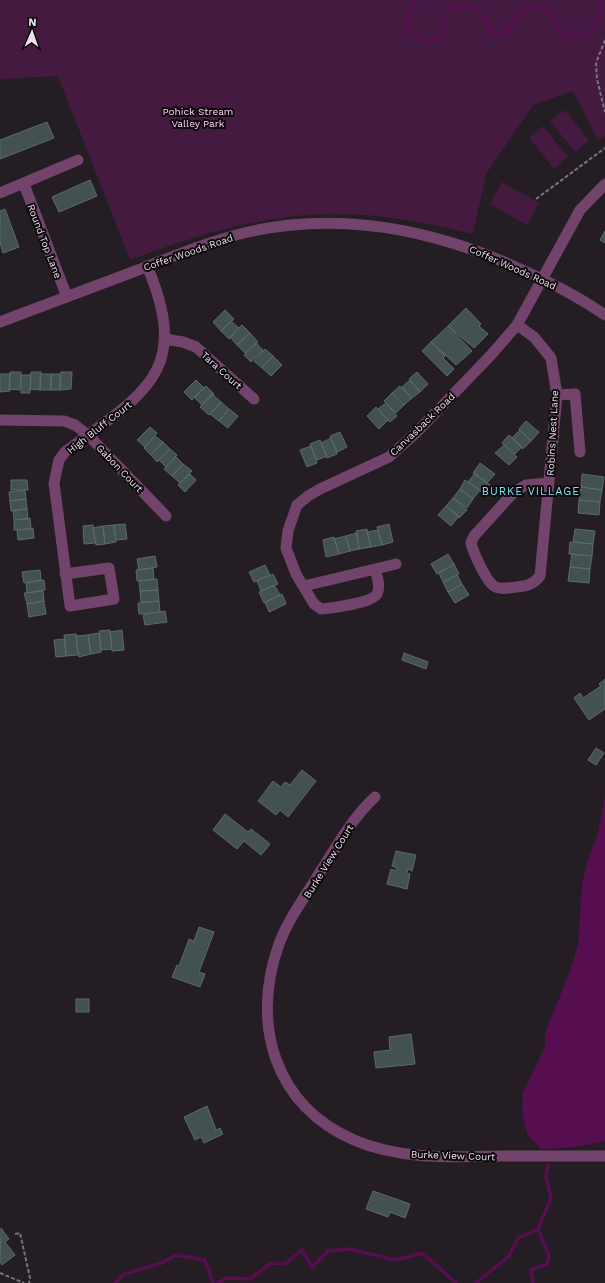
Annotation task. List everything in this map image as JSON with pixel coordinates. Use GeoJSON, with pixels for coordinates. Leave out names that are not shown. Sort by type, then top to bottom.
{"type":"FeatureCollection","features":[{"type":"Feature","properties":{"kind":"street"},"geometry":{"type":"LineString","coordinates":[[0,193],[78,160]]}},
{"type":"Feature","properties":{"kind":"street","name":"Round Top Lane"},"geometry":{"type":"LineString","coordinates":[[24,184],[67,297]]}},
{"type":"Feature","properties":{"kind":"street","name":"Canvasback Road"},"geometry":{"type":"LineString","coordinates":[[375,569],[379,587],[377,594],[371,599],[321,609],[314,604],[296,574],[286,548],[288,531],[298,505],[308,496],[320,489],[389,457],[415,434],[517,325],[541,278],[580,210],[605,184]]}},
{"type":"Feature","properties":{"kind":"street","name":"Coffer Woods Road"},"geometry":{"type":"LineString","coordinates":[[0,322],[211,242],[248,232],[289,225],[352,224],[386,227],[432,236],[470,248],[541,278],[574,295],[605,315]]}},
{"type":"Feature","properties":{"kind":"street","name":"High Bluff Court"},"geometry":{"type":"LineString","coordinates":[[65,574],[109,568],[114,599],[70,606],[65,574],[55,500],[55,472],[65,452],[130,405],[155,376],[165,339],[162,309],[158,290],[147,266]]}},
{"type":"Feature","properties":{"kind":"street","name":"Robins Nest Lane"},"geometry":{"type":"LineString","coordinates":[[517,325],[534,337],[552,358],[557,395],[549,483],[540,576],[535,582],[528,585],[503,588],[495,587],[490,583],[472,550],[471,543],[474,536],[514,492],[526,485],[549,483]]}},
{"type":"Feature","properties":{"kind":"street","name":"Tara Court"},"geometry":{"type":"LineString","coordinates":[[165,339],[183,342],[196,347],[254,399]]}},
{"type":"Feature","properties":{"kind":"street"},"geometry":{"type":"LineString","coordinates":[[557,395],[575,394],[580,452]]}},
{"type":"Feature","properties":{"kind":"street","name":"Gabon Court"},"geometry":{"type":"LineString","coordinates":[[0,420],[64,421],[75,425],[88,435],[166,516]]}},
{"type":"Feature","properties":{"kind":"street"},"geometry":{"type":"LineString","coordinates":[[304,586],[396,564]]}},
{"type":"Feature","properties":{"kind":"street","name":"Burke View Court"},"geometry":{"type":"LineString","coordinates":[[375,797],[363,807],[340,841],[293,917],[278,947],[269,983],[267,1022],[270,1043],[276,1063],[284,1080],[295,1096],[308,1109],[340,1133],[354,1140],[390,1151],[429,1156],[605,1156]]}},
{"type":"Feature","properties":{"kind":"path"},"geometry":{"type":"LineString","coordinates":[[605,40],[596,63],[597,79],[605,112]]}},
{"type":"Feature","properties":{"kind":"path"},"geometry":{"type":"LineString","coordinates":[[536,198],[605,148]]}},
{"type":"Feature","properties":{"kind":"path"},"geometry":{"type":"LineString","coordinates":[[15,1234],[20,1233],[30,1278],[29,1283]]}},
{"type":"Feature","properties":{"kind":"path"},"geometry":{"type":"LineString","coordinates":[[0,1273],[24,1283]]}},
{"type":"Feature","properties":{"kind":"green space","name":"Pohick Stream Valley Park"},"geometry":{"type":"Polygon","coordinates":[[[0,0],[605,0],[605,136],[598,140],[573,91],[533,105],[486,174],[473,234],[429,224],[385,217],[318,214],[275,219],[232,227],[191,239],[130,260],[58,76],[0,79],[0,0]]]}},
{"type":"Feature","properties":{"kind":"green space"},"geometry":{"type":"Polygon","coordinates":[[[565,110],[589,140],[575,152],[550,121],[565,110]]]}},
{"type":"Feature","properties":{"kind":"green space"},"geometry":{"type":"Polygon","coordinates":[[[543,126],[568,157],[554,169],[529,138],[543,126]]]}},
{"type":"Feature","properties":{"kind":"green space"},"geometry":{"type":"Polygon","coordinates":[[[502,182],[539,203],[527,225],[490,204],[502,182]]]}},
{"type":"Feature","properties":{"kind":"shaded area"},"geometry":{"type":"Polygon","coordinates":[[[605,796],[605,1141],[573,1147],[541,1149],[527,1134],[522,1111],[523,1092],[545,1047],[545,1033],[569,974],[578,945],[582,883],[590,854],[597,837],[605,796]]]}},
{"type":"Feature","properties":{"kind":"building"},"geometry":{"type":"Polygon","coordinates":[[[47,122],[54,138],[0,159],[0,140],[47,122]]]}},
{"type":"Feature","properties":{"kind":"building"},"geometry":{"type":"Polygon","coordinates":[[[90,180],[97,196],[59,212],[52,197],[90,180]]]}},
{"type":"Feature","properties":{"kind":"building"},"geometry":{"type":"Polygon","coordinates":[[[5,209],[19,247],[3,253],[0,243],[0,211],[5,209]]]}},
{"type":"Feature","properties":{"kind":"building"},"geometry":{"type":"Polygon","coordinates":[[[605,231],[605,243],[600,240],[605,231]]]}},
{"type":"Feature","properties":{"kind":"building"},"geometry":{"type":"Polygon","coordinates":[[[466,308],[481,324],[479,326],[488,334],[474,348],[448,326],[466,308]]]}},
{"type":"Feature","properties":{"kind":"building"},"geometry":{"type":"Polygon","coordinates":[[[225,310],[234,319],[221,331],[213,322],[225,310]]]}},
{"type":"Feature","properties":{"kind":"building"},"geometry":{"type":"Polygon","coordinates":[[[231,321],[239,328],[229,339],[221,331],[231,321]]]}},
{"type":"Feature","properties":{"kind":"building"},"geometry":{"type":"Polygon","coordinates":[[[242,325],[250,333],[237,345],[230,337],[242,325]]]}},
{"type":"Feature","properties":{"kind":"building"},"geometry":{"type":"Polygon","coordinates":[[[448,326],[472,351],[456,365],[431,342],[448,326]]]}},
{"type":"Feature","properties":{"kind":"building"},"geometry":{"type":"Polygon","coordinates":[[[250,333],[258,342],[245,353],[237,345],[250,333]]]}},
{"type":"Feature","properties":{"kind":"building"},"geometry":{"type":"Polygon","coordinates":[[[431,342],[445,356],[443,358],[454,369],[447,376],[422,351],[431,342]]]}},
{"type":"Feature","properties":{"kind":"building"},"geometry":{"type":"Polygon","coordinates":[[[256,343],[263,350],[251,362],[244,355],[256,343]]]}},
{"type":"Feature","properties":{"kind":"building"},"geometry":{"type":"Polygon","coordinates":[[[265,349],[273,356],[262,368],[254,361],[265,349]]]}},
{"type":"Feature","properties":{"kind":"building"},"geometry":{"type":"Polygon","coordinates":[[[273,356],[282,365],[271,376],[262,368],[273,356]]]}},
{"type":"Feature","properties":{"kind":"building"},"geometry":{"type":"Polygon","coordinates":[[[10,372],[21,372],[20,390],[9,389],[10,372]]]}},
{"type":"Feature","properties":{"kind":"building"},"geometry":{"type":"Polygon","coordinates":[[[31,372],[41,372],[40,390],[30,389],[31,372]]]}},
{"type":"Feature","properties":{"kind":"building"},"geometry":{"type":"Polygon","coordinates":[[[61,372],[72,372],[71,389],[60,390],[61,372]]]}},
{"type":"Feature","properties":{"kind":"building"},"geometry":{"type":"Polygon","coordinates":[[[417,372],[428,384],[420,392],[409,379],[417,372]]]}},
{"type":"Feature","properties":{"kind":"building"},"geometry":{"type":"Polygon","coordinates":[[[0,374],[10,374],[10,391],[0,392],[0,374]]]}},
{"type":"Feature","properties":{"kind":"building"},"geometry":{"type":"Polygon","coordinates":[[[40,374],[51,374],[51,390],[40,390],[40,374]]]}},
{"type":"Feature","properties":{"kind":"building"},"geometry":{"type":"Polygon","coordinates":[[[51,374],[60,374],[60,390],[51,390],[51,374]]]}},
{"type":"Feature","properties":{"kind":"building"},"geometry":{"type":"Polygon","coordinates":[[[21,375],[31,375],[30,393],[21,393],[21,375]]]}},
{"type":"Feature","properties":{"kind":"building"},"geometry":{"type":"Polygon","coordinates":[[[196,380],[204,388],[192,400],[184,392],[196,380]]]}},
{"type":"Feature","properties":{"kind":"building"},"geometry":{"type":"Polygon","coordinates":[[[410,380],[420,392],[412,398],[402,387],[410,380]]]}},
{"type":"Feature","properties":{"kind":"building"},"geometry":{"type":"Polygon","coordinates":[[[206,386],[214,394],[202,405],[194,397],[206,386]]]}},
{"type":"Feature","properties":{"kind":"building"},"geometry":{"type":"Polygon","coordinates":[[[400,386],[412,398],[404,405],[392,393],[400,386]]]}},
{"type":"Feature","properties":{"kind":"building"},"geometry":{"type":"Polygon","coordinates":[[[392,393],[404,405],[396,413],[384,401],[392,393]]]}},
{"type":"Feature","properties":{"kind":"building"},"geometry":{"type":"Polygon","coordinates":[[[212,394],[221,402],[209,415],[200,407],[212,394]]]}},
{"type":"Feature","properties":{"kind":"building"},"geometry":{"type":"Polygon","coordinates":[[[221,402],[229,409],[219,421],[210,414],[221,402]]]}},
{"type":"Feature","properties":{"kind":"building"},"geometry":{"type":"Polygon","coordinates":[[[386,403],[397,416],[390,422],[378,409],[386,403]]]}},
{"type":"Feature","properties":{"kind":"building"},"geometry":{"type":"Polygon","coordinates":[[[376,407],[388,420],[379,429],[367,416],[376,407]]]}},
{"type":"Feature","properties":{"kind":"building"},"geometry":{"type":"Polygon","coordinates":[[[229,409],[238,416],[228,428],[219,421],[229,409]]]}},
{"type":"Feature","properties":{"kind":"building"},"geometry":{"type":"Polygon","coordinates":[[[526,421],[539,432],[531,441],[519,429],[526,421]]]}},
{"type":"Feature","properties":{"kind":"building"},"geometry":{"type":"Polygon","coordinates":[[[150,427],[157,433],[145,447],[137,440],[150,427]]]}},
{"type":"Feature","properties":{"kind":"building"},"geometry":{"type":"Polygon","coordinates":[[[520,430],[531,441],[523,449],[512,438],[520,430]]]}},
{"type":"Feature","properties":{"kind":"building"},"geometry":{"type":"Polygon","coordinates":[[[340,432],[347,447],[337,452],[330,436],[340,432]]]}},
{"type":"Feature","properties":{"kind":"building"},"geometry":{"type":"Polygon","coordinates":[[[509,435],[522,447],[515,454],[502,443],[509,435]]]}},
{"type":"Feature","properties":{"kind":"building"},"geometry":{"type":"Polygon","coordinates":[[[155,436],[163,442],[151,455],[144,448],[155,436]]]}},
{"type":"Feature","properties":{"kind":"building"},"geometry":{"type":"Polygon","coordinates":[[[331,438],[337,454],[327,458],[321,443],[331,438]]]}},
{"type":"Feature","properties":{"kind":"building"},"geometry":{"type":"Polygon","coordinates":[[[320,440],[327,456],[317,460],[310,444],[320,440]]]}},
{"type":"Feature","properties":{"kind":"building"},"geometry":{"type":"Polygon","coordinates":[[[163,442],[170,449],[157,462],[151,455],[163,442]]]}},
{"type":"Feature","properties":{"kind":"building"},"geometry":{"type":"Polygon","coordinates":[[[504,445],[517,457],[509,465],[495,453],[504,445]]]}},
{"type":"Feature","properties":{"kind":"building"},"geometry":{"type":"Polygon","coordinates":[[[311,446],[317,463],[307,467],[300,450],[311,446]]]}},
{"type":"Feature","properties":{"kind":"building"},"geometry":{"type":"Polygon","coordinates":[[[170,449],[177,455],[166,467],[159,460],[170,449]]]}},
{"type":"Feature","properties":{"kind":"building"},"geometry":{"type":"Polygon","coordinates":[[[176,457],[183,464],[172,476],[164,469],[176,457]]]}},
{"type":"Feature","properties":{"kind":"building"},"geometry":{"type":"Polygon","coordinates":[[[480,463],[495,474],[487,483],[473,473],[480,463]]]}},
{"type":"Feature","properties":{"kind":"building"},"geometry":{"type":"Polygon","coordinates":[[[183,464],[192,471],[180,483],[172,476],[183,464]]]}},
{"type":"Feature","properties":{"kind":"building"},"geometry":{"type":"Polygon","coordinates":[[[475,473],[490,485],[483,493],[468,482],[475,473]]]}},
{"type":"Feature","properties":{"kind":"building"},"geometry":{"type":"Polygon","coordinates":[[[190,474],[196,480],[185,492],[178,485],[190,474]]]}},
{"type":"Feature","properties":{"kind":"building"},"geometry":{"type":"Polygon","coordinates":[[[582,474],[604,477],[602,490],[581,487],[582,474]]]}},
{"type":"Feature","properties":{"kind":"building"},"geometry":{"type":"Polygon","coordinates":[[[11,480],[27,480],[28,490],[11,490],[11,480]]]}},
{"type":"Feature","properties":{"kind":"building"},"geometry":{"type":"Polygon","coordinates":[[[465,480],[480,490],[473,499],[460,489],[465,480]]]}},
{"type":"Feature","properties":{"kind":"building"},"geometry":{"type":"Polygon","coordinates":[[[581,487],[602,490],[600,502],[579,500],[581,487]]]}},
{"type":"Feature","properties":{"kind":"building"},"geometry":{"type":"Polygon","coordinates":[[[460,489],[473,499],[467,508],[453,498],[460,489]]]}},
{"type":"Feature","properties":{"kind":"building"},"geometry":{"type":"Polygon","coordinates":[[[25,490],[26,499],[10,501],[9,492],[25,490]]]}},
{"type":"Feature","properties":{"kind":"building"},"geometry":{"type":"Polygon","coordinates":[[[453,498],[467,510],[459,518],[446,506],[453,498]]]}},
{"type":"Feature","properties":{"kind":"building"},"geometry":{"type":"Polygon","coordinates":[[[26,499],[27,509],[11,511],[10,501],[26,499]]]}},
{"type":"Feature","properties":{"kind":"building"},"geometry":{"type":"Polygon","coordinates":[[[579,500],[600,502],[599,515],[578,513],[579,500]]]}},
{"type":"Feature","properties":{"kind":"building"},"geometry":{"type":"Polygon","coordinates":[[[446,506],[459,516],[451,526],[438,515],[446,506]]]}},
{"type":"Feature","properties":{"kind":"building"},"geometry":{"type":"Polygon","coordinates":[[[27,509],[28,519],[14,520],[13,510],[27,509]]]}},
{"type":"Feature","properties":{"kind":"building"},"geometry":{"type":"Polygon","coordinates":[[[30,518],[31,529],[14,530],[14,520],[30,518]]]}},
{"type":"Feature","properties":{"kind":"building"},"geometry":{"type":"Polygon","coordinates":[[[125,524],[127,539],[116,540],[114,525],[125,524]]]}},
{"type":"Feature","properties":{"kind":"building"},"geometry":{"type":"Polygon","coordinates":[[[389,524],[393,542],[382,545],[377,527],[389,524]]]}},
{"type":"Feature","properties":{"kind":"building"},"geometry":{"type":"Polygon","coordinates":[[[93,525],[95,543],[84,544],[83,526],[93,525]]]}},
{"type":"Feature","properties":{"kind":"building"},"geometry":{"type":"Polygon","coordinates":[[[114,525],[116,542],[105,544],[103,526],[114,525]]]}},
{"type":"Feature","properties":{"kind":"building"},"geometry":{"type":"Polygon","coordinates":[[[103,526],[105,544],[96,545],[93,528],[103,526]]]}},
{"type":"Feature","properties":{"kind":"building"},"geometry":{"type":"Polygon","coordinates":[[[33,528],[34,538],[18,540],[17,530],[33,528]]]}},
{"type":"Feature","properties":{"kind":"building"},"geometry":{"type":"Polygon","coordinates":[[[367,529],[371,547],[359,549],[356,531],[367,529]]]}},
{"type":"Feature","properties":{"kind":"building"},"geometry":{"type":"Polygon","coordinates":[[[575,529],[595,531],[593,544],[573,542],[575,529]]]}},
{"type":"Feature","properties":{"kind":"building"},"geometry":{"type":"Polygon","coordinates":[[[378,530],[382,545],[371,547],[367,532],[378,530]]]}},
{"type":"Feature","properties":{"kind":"building"},"geometry":{"type":"Polygon","coordinates":[[[357,533],[359,549],[350,551],[346,536],[357,533]]]}},
{"type":"Feature","properties":{"kind":"building"},"geometry":{"type":"Polygon","coordinates":[[[346,536],[350,551],[339,554],[334,539],[346,536]]]}},
{"type":"Feature","properties":{"kind":"building"},"geometry":{"type":"Polygon","coordinates":[[[334,537],[339,554],[326,557],[323,540],[334,537]]]}},
{"type":"Feature","properties":{"kind":"building"},"geometry":{"type":"Polygon","coordinates":[[[570,542],[593,544],[592,556],[569,554],[570,542]]]}},
{"type":"Feature","properties":{"kind":"building"},"geometry":{"type":"Polygon","coordinates":[[[448,554],[454,564],[437,574],[431,564],[448,554]]]}},
{"type":"Feature","properties":{"kind":"building"},"geometry":{"type":"Polygon","coordinates":[[[572,554],[592,556],[590,569],[570,567],[572,554]]]}},
{"type":"Feature","properties":{"kind":"building"},"geometry":{"type":"Polygon","coordinates":[[[155,556],[157,567],[139,570],[137,559],[155,556]]]}},
{"type":"Feature","properties":{"kind":"building"},"geometry":{"type":"Polygon","coordinates":[[[454,564],[459,574],[443,582],[439,573],[454,564]]]}},
{"type":"Feature","properties":{"kind":"building"},"geometry":{"type":"Polygon","coordinates":[[[265,565],[270,575],[254,582],[249,572],[265,565]]]}},
{"type":"Feature","properties":{"kind":"building"},"geometry":{"type":"Polygon","coordinates":[[[570,567],[590,569],[589,583],[568,581],[570,567]]]}},
{"type":"Feature","properties":{"kind":"building"},"geometry":{"type":"Polygon","coordinates":[[[153,568],[154,579],[137,581],[136,570],[153,568]]]}},
{"type":"Feature","properties":{"kind":"building"},"geometry":{"type":"Polygon","coordinates":[[[40,570],[41,580],[24,583],[22,572],[40,570]]]}},
{"type":"Feature","properties":{"kind":"building"},"geometry":{"type":"Polygon","coordinates":[[[273,574],[278,584],[261,591],[257,581],[273,574]]]}},
{"type":"Feature","properties":{"kind":"building"},"geometry":{"type":"Polygon","coordinates":[[[457,575],[462,584],[448,592],[443,582],[457,575]]]}},
{"type":"Feature","properties":{"kind":"building"},"geometry":{"type":"Polygon","coordinates":[[[157,579],[158,590],[140,591],[139,581],[157,579]]]}},
{"type":"Feature","properties":{"kind":"building"},"geometry":{"type":"Polygon","coordinates":[[[44,580],[45,590],[27,593],[26,583],[44,580]]]}},
{"type":"Feature","properties":{"kind":"building"},"geometry":{"type":"Polygon","coordinates":[[[462,584],[469,595],[455,603],[448,592],[462,584]]]}},
{"type":"Feature","properties":{"kind":"building"},"geometry":{"type":"Polygon","coordinates":[[[274,585],[280,595],[264,603],[259,592],[274,585]]]}},
{"type":"Feature","properties":{"kind":"building"},"geometry":{"type":"Polygon","coordinates":[[[158,590],[159,601],[141,602],[140,591],[158,590]]]}},
{"type":"Feature","properties":{"kind":"building"},"geometry":{"type":"Polygon","coordinates":[[[43,591],[44,601],[27,604],[24,593],[43,591]]]}},
{"type":"Feature","properties":{"kind":"building"},"geometry":{"type":"Polygon","coordinates":[[[282,594],[286,604],[269,612],[265,602],[282,594]]]}},
{"type":"Feature","properties":{"kind":"building"},"geometry":{"type":"Polygon","coordinates":[[[44,601],[46,614],[29,617],[27,604],[44,601]]]}},
{"type":"Feature","properties":{"kind":"building"},"geometry":{"type":"Polygon","coordinates":[[[159,601],[160,612],[139,614],[138,603],[159,601]]]}},
{"type":"Feature","properties":{"kind":"building"},"geometry":{"type":"Polygon","coordinates":[[[165,611],[167,622],[145,625],[143,615],[165,611]]]}},
{"type":"Feature","properties":{"kind":"building"},"geometry":{"type":"Polygon","coordinates":[[[110,630],[112,649],[101,650],[99,631],[110,630]]]}},
{"type":"Feature","properties":{"kind":"building"},"geometry":{"type":"Polygon","coordinates":[[[122,630],[124,650],[112,651],[110,632],[122,630]]]}},
{"type":"Feature","properties":{"kind":"building"},"geometry":{"type":"Polygon","coordinates":[[[99,633],[101,652],[91,654],[88,635],[99,633]]]}},
{"type":"Feature","properties":{"kind":"building"},"geometry":{"type":"Polygon","coordinates":[[[76,634],[78,655],[66,656],[64,635],[76,634]]]}},
{"type":"Feature","properties":{"kind":"building"},"geometry":{"type":"Polygon","coordinates":[[[88,635],[91,654],[79,657],[76,636],[88,635]]]}},
{"type":"Feature","properties":{"kind":"building"},"geometry":{"type":"Polygon","coordinates":[[[65,639],[66,656],[56,657],[54,640],[65,639]]]}},
{"type":"Feature","properties":{"kind":"building"},"geometry":{"type":"Polygon","coordinates":[[[404,653],[428,662],[426,669],[402,660],[404,653]]]}},
{"type":"Feature","properties":{"kind":"building"},"geometry":{"type":"Polygon","coordinates":[[[605,679],[605,709],[589,720],[574,698],[580,693],[583,698],[601,686],[599,684],[605,679]]]}},
{"type":"Feature","properties":{"kind":"building"},"geometry":{"type":"Polygon","coordinates":[[[596,748],[604,753],[596,765],[588,760],[596,748]]]}},
{"type":"Feature","properties":{"kind":"building"},"geometry":{"type":"Polygon","coordinates":[[[302,770],[316,781],[288,817],[280,810],[276,815],[258,801],[273,781],[281,787],[285,782],[290,785],[302,770]]]}},
{"type":"Feature","properties":{"kind":"building"},"geometry":{"type":"Polygon","coordinates":[[[225,814],[248,832],[251,829],[270,844],[261,855],[244,841],[237,849],[213,830],[225,814]]]}},
{"type":"Feature","properties":{"kind":"building"},"geometry":{"type":"Polygon","coordinates":[[[396,851],[416,855],[412,871],[408,869],[407,873],[410,874],[407,889],[387,884],[391,869],[396,871],[397,868],[392,866],[396,851]]]}},
{"type":"Feature","properties":{"kind":"building"},"geometry":{"type":"Polygon","coordinates":[[[199,927],[214,932],[199,972],[205,974],[200,987],[172,977],[177,965],[179,966],[189,939],[194,941],[199,927]]]}},
{"type":"Feature","properties":{"kind":"building"},"geometry":{"type":"Polygon","coordinates":[[[76,999],[89,999],[89,1012],[76,1012],[76,999]]]}},
{"type":"Feature","properties":{"kind":"building"},"geometry":{"type":"Polygon","coordinates":[[[411,1034],[415,1064],[376,1068],[374,1052],[390,1050],[389,1037],[411,1034]]]}},
{"type":"Feature","properties":{"kind":"building"},"geometry":{"type":"Polygon","coordinates":[[[207,1106],[216,1130],[220,1128],[223,1134],[204,1143],[201,1137],[195,1140],[184,1117],[207,1106]]]}},
{"type":"Feature","properties":{"kind":"building"},"geometry":{"type":"Polygon","coordinates":[[[373,1191],[410,1204],[405,1218],[390,1212],[388,1217],[366,1209],[373,1191]]]}},
{"type":"Feature","properties":{"kind":"building"},"geometry":{"type":"Polygon","coordinates":[[[1,1228],[9,1239],[5,1242],[15,1255],[2,1265],[0,1261],[1,1228]]]}},
{"type":"Feature","properties":{"kind":"waterway"},"geometry":{"type":"LineString","coordinates":[[417,0],[405,20],[408,30],[429,41],[439,39],[446,14],[451,5],[472,7],[485,19],[492,33],[505,34],[525,7],[542,6],[550,13],[566,39],[585,34],[597,25],[601,0]]}},
{"type":"Feature","properties":{"kind":"waterway"},"geometry":{"type":"LineString","coordinates":[[533,1283],[531,1270],[547,1264],[549,1256],[538,1229],[551,1198],[546,1177],[548,1165]]}},
{"type":"Feature","properties":{"kind":"waterway"},"geometry":{"type":"LineString","coordinates":[[476,1283],[509,1256],[518,1238],[538,1229]]}},
{"type":"Feature","properties":{"kind":"waterway"},"geometry":{"type":"LineString","coordinates":[[218,1283],[227,1278],[250,1279],[271,1263],[285,1264],[302,1250],[312,1267],[328,1251],[349,1249],[395,1260],[422,1253],[456,1283]]}},
{"type":"Feature","properties":{"kind":"waterway"},"geometry":{"type":"LineString","coordinates":[[115,1283],[124,1274],[162,1263],[176,1255],[205,1260],[213,1283]]}},
{"type":"Feature","properties":{"kind":"district","name":"BURKE VILLAGE"},"geometry":{"type":"Point","coordinates":[531,491]}}]}
